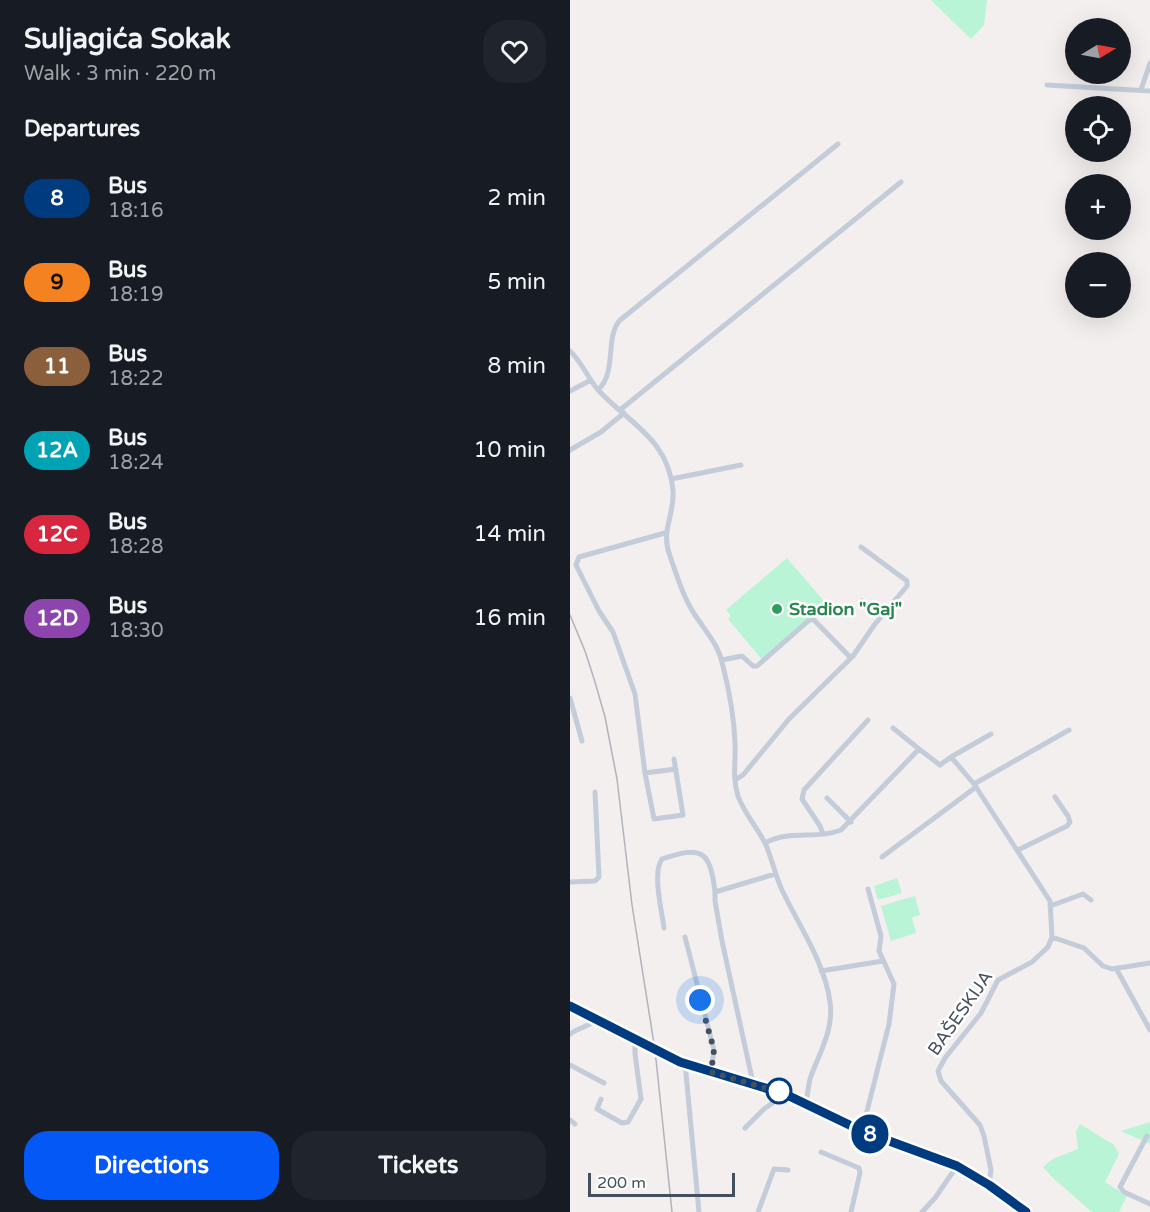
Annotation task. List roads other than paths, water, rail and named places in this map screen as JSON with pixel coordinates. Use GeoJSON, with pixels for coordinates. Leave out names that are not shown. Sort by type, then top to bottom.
{"type":"FeatureCollection","features":[{"type":"Feature","properties":{"kind":"main road"},"geometry":{"type":"LineString","coordinates":[[570,1006],[595,1021],[685,1063],[785,1094],[862,1131],[957,1166],[989,1185],[1026,1212]]}},
{"type":"Feature","properties":{"kind":"street"},"geometry":{"type":"LineString","coordinates":[[1141,90],[1150,63]]}},
{"type":"Feature","properties":{"kind":"street"},"geometry":{"type":"LineString","coordinates":[[1047,85],[1150,91]]}},
{"type":"Feature","properties":{"kind":"street"},"geometry":{"type":"LineString","coordinates":[[598,390],[607,377],[615,329],[619,321],[838,144]]}},
{"type":"Feature","properties":{"kind":"street"},"geometry":{"type":"LineString","coordinates":[[570,450],[601,432],[622,412],[902,182]]}},
{"type":"Feature","properties":{"kind":"street"},"geometry":{"type":"LineString","coordinates":[[570,351],[576,356],[598,390],[653,440],[665,461],[671,479],[672,498],[665,544],[684,594],[694,614],[715,642],[722,660],[734,729],[735,780],[739,798],[765,843],[776,874],[828,991],[831,1005],[830,1022],[823,1049],[810,1078],[806,1103]]}},
{"type":"Feature","properties":{"kind":"street"},"geometry":{"type":"LineString","coordinates":[[570,391],[591,380]]}},
{"type":"Feature","properties":{"kind":"street"},"geometry":{"type":"LineString","coordinates":[[671,479],[741,465]]}},
{"type":"Feature","properties":{"kind":"street"},"geometry":{"type":"LineString","coordinates":[[665,533],[579,557],[576,562],[599,611],[613,632],[635,694],[645,773],[654,819],[683,815],[674,759]]}},
{"type":"Feature","properties":{"kind":"street"},"geometry":{"type":"LineString","coordinates":[[735,780],[743,776],[789,719],[850,658],[908,584],[861,547]]}},
{"type":"Feature","properties":{"kind":"street"},"geometry":{"type":"LineString","coordinates":[[862,601],[881,617]]}},
{"type":"Feature","properties":{"kind":"street"},"geometry":{"type":"LineString","coordinates":[[722,660],[742,656],[753,666],[757,666],[813,619],[850,658]]}},
{"type":"Feature","properties":{"kind":"street"},"geometry":{"type":"LineString","coordinates":[[570,698],[582,741]]}},
{"type":"Feature","properties":{"kind":"street"},"geometry":{"type":"LineString","coordinates":[[823,834],[802,799],[804,790],[868,720]]}},
{"type":"Feature","properties":{"kind":"street"},"geometry":{"type":"LineString","coordinates":[[893,728],[940,765],[991,734]]}},
{"type":"Feature","properties":{"kind":"street"},"geometry":{"type":"LineString","coordinates":[[882,857],[975,785],[1069,730]]}},
{"type":"Feature","properties":{"kind":"street"},"geometry":{"type":"LineString","coordinates":[[765,843],[791,834],[823,834],[841,830],[919,749]]}},
{"type":"Feature","properties":{"kind":"street"},"geometry":{"type":"LineString","coordinates":[[951,757],[975,785],[1050,901],[1052,937],[1080,946],[1107,968],[1117,970],[1150,963]]}},
{"type":"Feature","properties":{"kind":"street"},"geometry":{"type":"LineString","coordinates":[[645,773],[676,770]]}},
{"type":"Feature","properties":{"kind":"street"},"geometry":{"type":"LineString","coordinates":[[570,882],[595,881],[599,877],[595,792]]}},
{"type":"Feature","properties":{"kind":"street"},"geometry":{"type":"LineString","coordinates":[[1018,850],[1067,826],[1070,822],[1055,797]]}},
{"type":"Feature","properties":{"kind":"street"},"geometry":{"type":"LineString","coordinates":[[827,798],[850,822]]}},
{"type":"Feature","properties":{"kind":"street"},"geometry":{"type":"LineString","coordinates":[[664,928],[658,864],[662,859],[695,851],[703,854],[707,860],[715,892],[722,941],[753,1083]]}},
{"type":"Feature","properties":{"kind":"street"},"geometry":{"type":"LineString","coordinates":[[715,892],[776,874]]}},
{"type":"Feature","properties":{"kind":"street"},"geometry":{"type":"LineString","coordinates":[[862,1131],[889,1024],[894,987],[878,947],[881,936],[868,888]]}},
{"type":"Feature","properties":{"kind":"street"},"geometry":{"type":"LineString","coordinates":[[1050,906],[1083,894],[1091,900]]}},
{"type":"Feature","properties":{"kind":"street"},"geometry":{"type":"LineString","coordinates":[[685,937],[714,1050],[711,1072]]}},
{"type":"Feature","properties":{"kind":"street","name":"BAŠESKIJA"},"geometry":{"type":"LineString","coordinates":[[989,1185],[991,1170],[980,1125],[940,1081],[938,1071],[945,1058],[981,1014],[998,980],[1036,960],[1048,947],[1052,937]]}},
{"type":"Feature","properties":{"kind":"street"},"geometry":{"type":"LineString","coordinates":[[821,971],[883,961]]}},
{"type":"Feature","properties":{"kind":"street"},"geometry":{"type":"LineString","coordinates":[[1117,970],[1150,1030]]}},
{"type":"Feature","properties":{"kind":"street"},"geometry":{"type":"LineString","coordinates":[[570,1034],[595,1021]]}},
{"type":"Feature","properties":{"kind":"street"},"geometry":{"type":"LineString","coordinates":[[601,1099],[597,1109],[622,1123],[628,1122],[641,1099],[635,1040]]}},
{"type":"Feature","properties":{"kind":"street"},"geometry":{"type":"LineString","coordinates":[[685,1063],[699,1212]]}},
{"type":"Feature","properties":{"kind":"street"},"geometry":{"type":"LineString","coordinates":[[570,1065],[604,1083]]}},
{"type":"Feature","properties":{"kind":"street"},"geometry":{"type":"LineString","coordinates":[[745,1128],[764,1109],[785,1094]]}},
{"type":"Feature","properties":{"kind":"street"},"geometry":{"type":"LineString","coordinates":[[1147,1136],[1120,1187],[1124,1192],[1150,1204]]}},
{"type":"Feature","properties":{"kind":"street"},"geometry":{"type":"LineString","coordinates":[[821,1152],[859,1168],[860,1173],[851,1212]]}},
{"type":"Feature","properties":{"kind":"street"},"geometry":{"type":"LineString","coordinates":[[922,1212],[935,1198],[957,1166]]}},
{"type":"Feature","properties":{"kind":"street"},"geometry":{"type":"LineString","coordinates":[[758,1212],[774,1169],[788,1170]]}},
{"type":"Feature","properties":{"kind":"railway"},"geometry":{"type":"LineString","coordinates":[[570,615],[595,682],[605,717],[617,779],[632,905],[655,1050],[672,1212]]}},
{"type":"Feature","properties":{"kind":"place","name":"Stadion \"Gaj\""},"geometry":{"type":"Point","coordinates":[777,609]}}]}
